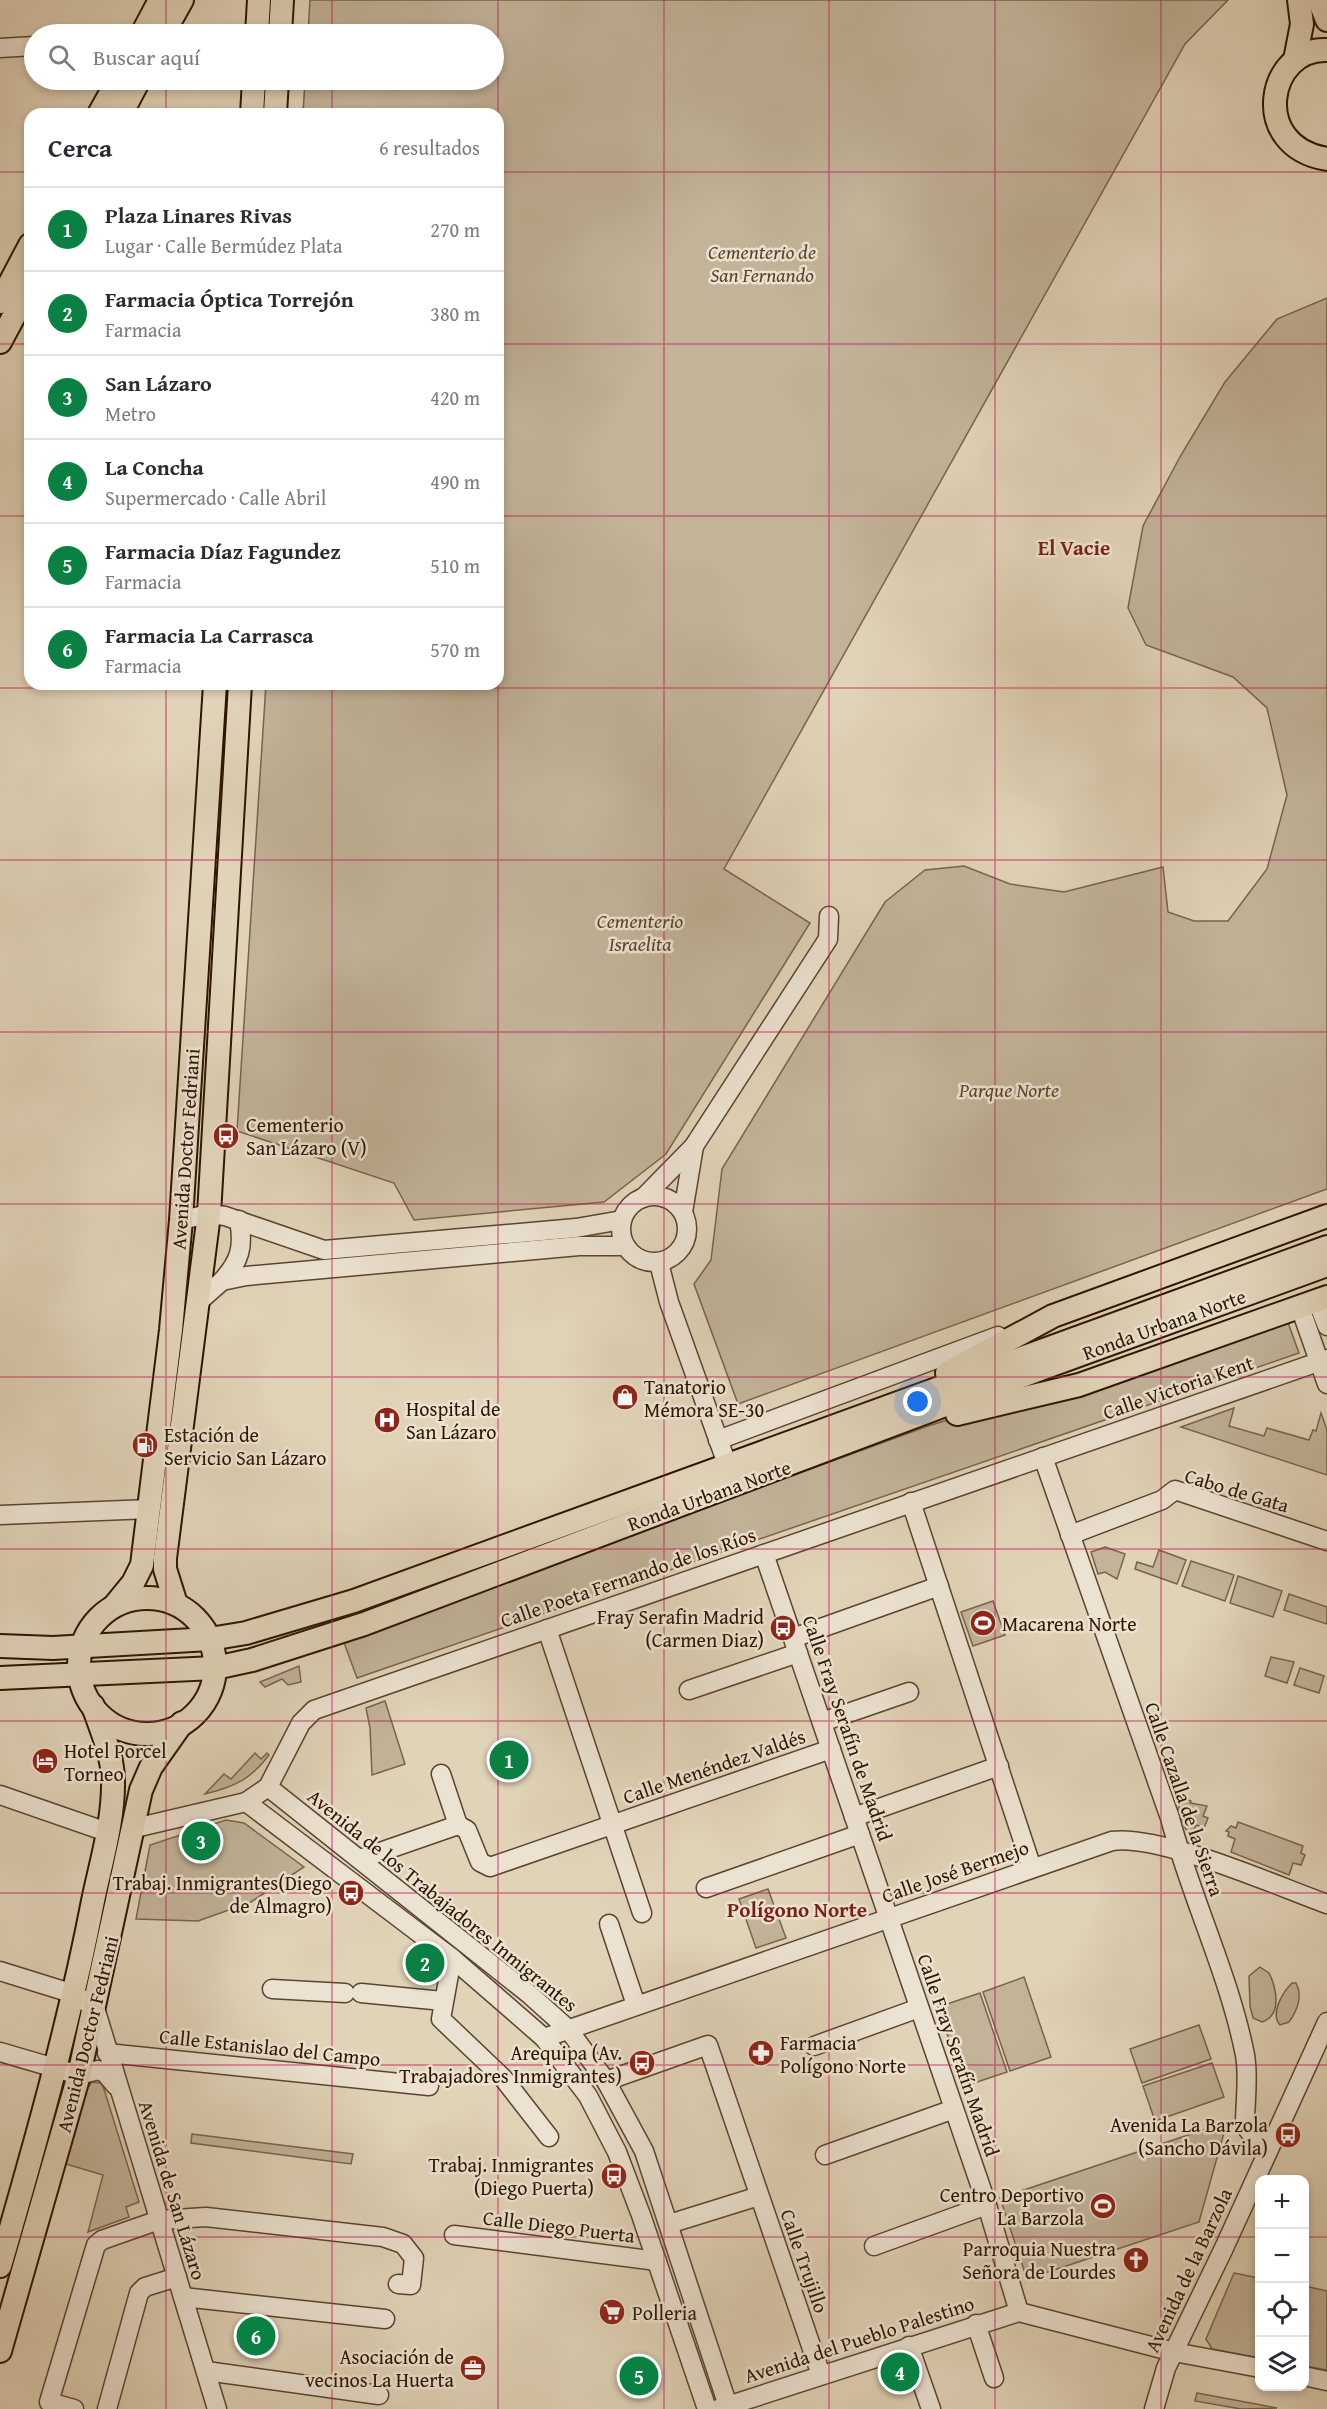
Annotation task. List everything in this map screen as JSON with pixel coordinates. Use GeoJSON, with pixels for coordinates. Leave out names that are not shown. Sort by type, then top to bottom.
{"type":"FeatureCollection","features":[{"type":"Feature","properties":{"kind":"main road"},"geometry":{"type":"LineString","coordinates":[[147,24],[160,0]]}},
{"type":"Feature","properties":{"kind":"main road"},"geometry":{"type":"LineString","coordinates":[[169,24],[182,0]]}},
{"type":"Feature","properties":{"kind":"main road"},"geometry":{"type":"LineString","coordinates":[[258,24],[259,0]]}},
{"type":"Feature","properties":{"kind":"main road"},"geometry":{"type":"LineString","coordinates":[[281,24],[282,0]]}},
{"type":"Feature","properties":{"kind":"main road"},"geometry":{"type":"LineString","coordinates":[[1299,0],[1302,24],[1295,60],[1277,84],[1274,114],[1287,141],[1302,153],[1327,159]]}},
{"type":"Feature","properties":{"kind":"main road"},"geometry":{"type":"LineString","coordinates":[[1319,0],[1327,20]]}},
{"type":"Feature","properties":{"kind":"main road"},"geometry":{"type":"LineString","coordinates":[[1295,60],[1319,49],[1327,50]]}},
{"type":"Feature","properties":{"kind":"main road"},"geometry":{"type":"LineString","coordinates":[[102,108],[112,90]]}},
{"type":"Feature","properties":{"kind":"main road"},"geometry":{"type":"LineString","coordinates":[[124,108],[134,90]]}},
{"type":"Feature","properties":{"kind":"main road"},"geometry":{"type":"LineString","coordinates":[[252,108],[253,90]]}},
{"type":"Feature","properties":{"kind":"main road"},"geometry":{"type":"LineString","coordinates":[[275,108],[276,90]]}},
{"type":"Feature","properties":{"kind":"main road"},"geometry":{"type":"LineString","coordinates":[[0,302],[14,281],[24,258]]}},
{"type":"Feature","properties":{"kind":"main road"},"geometry":{"type":"LineString","coordinates":[[0,342],[14,281]]}},
{"type":"Feature","properties":{"kind":"main road","name":"Avenida Doctor Fedriani"},"geometry":{"type":"LineString","coordinates":[[82,1645],[91,1626],[115,1605],[133,1583],[142,1565],[150,1509],[181,1220],[215,690]]}},
{"type":"Feature","properties":{"kind":"main road","name":"Avenida Doctor Fedriani"},"geometry":{"type":"LineString","coordinates":[[176,1604],[165,1569],[165,1558],[209,1214],[240,690]]}},
{"type":"Feature","properties":{"kind":"main road"},"geometry":{"type":"LineString","coordinates":[[879,1421],[1053,1316],[1327,1216]]}},
{"type":"Feature","properties":{"kind":"main road","name":"Ronda Urbana Norte"},"geometry":{"type":"LineString","coordinates":[[0,1678],[215,1668],[252,1660],[364,1624],[1327,1247]]}},
{"type":"Feature","properties":{"kind":"main road","name":"Ronda Urbana Norte"},"geometry":{"type":"LineString","coordinates":[[0,1646],[53,1648],[210,1639],[246,1633],[354,1601],[727,1464],[879,1421],[1046,1367],[1327,1265]]}},
{"type":"Feature","properties":{"kind":"main road"},"geometry":{"type":"LineString","coordinates":[[879,1421],[1079,1385],[1315,1301]]}},
{"type":"Feature","properties":{"kind":"main road"},"geometry":{"type":"LineString","coordinates":[[115,1605],[151,1598],[176,1604],[196,1618],[210,1639],[215,1668]]}},
{"type":"Feature","properties":{"kind":"main road"},"geometry":{"type":"LineString","coordinates":[[79,1676],[82,1645]]}},
{"type":"Feature","properties":{"kind":"main road","name":"Avenida Doctor Fedriani"},"geometry":{"type":"LineString","coordinates":[[0,2351],[79,2075],[141,1794],[151,1767],[182,1723],[199,1709],[207,1697],[215,1668]]}},
{"type":"Feature","properties":{"kind":"main road","name":"Avenida Doctor Fedriani"},"geometry":{"type":"LineString","coordinates":[[0,2266],[7,2217],[56,2069],[74,1994],[107,1832],[113,1779],[105,1741],[93,1706],[87,1698],[79,1676]]}},
{"type":"Feature","properties":{"kind":"main road"},"geometry":{"type":"LineString","coordinates":[[93,1706],[114,1725],[129,1731],[160,1732],[182,1723]]}},
{"type":"Feature","properties":{"kind":"street"},"geometry":{"type":"LineString","coordinates":[[0,48],[24,47]]}},
{"type":"Feature","properties":{"kind":"street"},"geometry":{"type":"LineString","coordinates":[[643,1198],[665,1198],[683,1212],[687,1222],[685,1244],[678,1253],[659,1263],[639,1260],[625,1246],[621,1229],[622,1220],[633,1203],[643,1198],[694,1146],[828,939],[829,916]]}},
{"type":"Feature","properties":{"kind":"street"},"geometry":{"type":"LineString","coordinates":[[683,1212],[694,1146]]}},
{"type":"Feature","properties":{"kind":"street"},"geometry":{"type":"LineString","coordinates":[[181,1220],[209,1214],[239,1220],[324,1250],[576,1228],[622,1220]]}},
{"type":"Feature","properties":{"kind":"street"},"geometry":{"type":"LineString","coordinates":[[196,1304],[237,1264],[242,1236],[239,1220]]}},
{"type":"Feature","properties":{"kind":"street"},"geometry":{"type":"LineString","coordinates":[[222,1281],[302,1270],[579,1246],[625,1246]]}},
{"type":"Feature","properties":{"kind":"street"},"geometry":{"type":"LineString","coordinates":[[302,1270],[324,1250]]}},
{"type":"Feature","properties":{"kind":"street"},"geometry":{"type":"LineString","coordinates":[[659,1263],[669,1302],[727,1464]]}},
{"type":"Feature","properties":{"kind":"street"},"geometry":{"type":"LineString","coordinates":[[1315,1301],[1327,1326]]}},
{"type":"Feature","properties":{"kind":"street"},"geometry":{"type":"LineString","coordinates":[[1315,1301],[1327,1384]]}},
{"type":"Feature","properties":{"kind":"street"},"geometry":{"type":"LineString","coordinates":[[718,1440],[1053,1316]]}},
{"type":"Feature","properties":{"kind":"street","name":"Calle Victoria Kent"},"geometry":{"type":"LineString","coordinates":[[1043,1457],[1323,1361]]}},
{"type":"Feature","properties":{"kind":"street","name":"Calle Poeta Fernando de los Ríos"},"geometry":{"type":"LineString","coordinates":[[268,1787],[301,1723],[314,1710],[1043,1457]]}},
{"type":"Feature","properties":{"kind":"street","name":"Calle Cazalla de la Sierra"},"geometry":{"type":"LineString","coordinates":[[1043,1457],[1170,1818],[1234,2012],[1245,2058],[1245,2124],[1248,2133],[1258,2139],[1275,2138]]}},
{"type":"Feature","properties":{"kind":"street","name":"Cabo de Gata"},"geometry":{"type":"LineString","coordinates":[[1070,1535],[1162,1500],[1175,1490],[1327,1541]]}},
{"type":"Feature","properties":{"kind":"street"},"geometry":{"type":"LineString","coordinates":[[911,1502],[1032,1868]]}},
{"type":"Feature","properties":{"kind":"street"},"geometry":{"type":"LineString","coordinates":[[0,1515],[150,1509]]}},
{"type":"Feature","properties":{"kind":"street","name":"Calle Fray Serafín de Madrid"},"geometry":{"type":"LineString","coordinates":[[764,1554],[889,1917]]}},
{"type":"Feature","properties":{"kind":"street"},"geometry":{"type":"LineString","coordinates":[[689,1690],[939,1586]]}},
{"type":"Feature","properties":{"kind":"street"},"geometry":{"type":"LineString","coordinates":[[547,1629],[642,1913]]}},
{"type":"Feature","properties":{"kind":"street"},"geometry":{"type":"LineString","coordinates":[[822,1722],[909,1692]]}},
{"type":"Feature","properties":{"kind":"street","name":"Calle Menéndez Valdés"},"geometry":{"type":"LineString","coordinates":[[458,1826],[467,1830],[480,1862],[490,1867],[831,1749]]}},
{"type":"Feature","properties":{"kind":"street"},"geometry":{"type":"LineString","coordinates":[[855,1817],[999,1766]]}},
{"type":"Feature","properties":{"kind":"street"},"geometry":{"type":"LineString","coordinates":[[360,1859],[458,1826],[441,1774]]}},
{"type":"Feature","properties":{"kind":"street"},"geometry":{"type":"LineString","coordinates":[[135,1828],[246,1802],[268,1787]]}},
{"type":"Feature","properties":{"kind":"street","name":"Avenida de los Trabajadores Inmigrantes"},"geometry":{"type":"LineString","coordinates":[[268,1787],[528,1994],[568,2029],[606,2081],[644,2151],[669,2224],[725,2408]]}},
{"type":"Feature","properties":{"kind":"street"},"geometry":{"type":"LineString","coordinates":[[0,1795],[107,1832]]}},
{"type":"Feature","properties":{"kind":"street","name":"Avenida de los Trabajadores Inmigrantes"},"geometry":{"type":"LineString","coordinates":[[246,1802],[452,1959],[544,2038],[588,2096],[617,2152],[657,2261],[706,2409]]}},
{"type":"Feature","properties":{"kind":"street"},"geometry":{"type":"LineString","coordinates":[[706,1888],[861,1834]]}},
{"type":"Feature","properties":{"kind":"street","name":"Calle José Bermejo"},"geometry":{"type":"LineString","coordinates":[[544,2038],[889,1917],[1123,1839],[1133,1839],[1179,1851],[1327,1904]]}},
{"type":"Feature","properties":{"kind":"street","name":"Calle Fray Serafín Madrid"},"geometry":{"type":"LineString","coordinates":[[889,1917],[987,2205],[1019,2312]]}},
{"type":"Feature","properties":{"kind":"street"},"geometry":{"type":"LineString","coordinates":[[609,1924],[636,2005]]}},
{"type":"Feature","properties":{"kind":"street"},"geometry":{"type":"LineString","coordinates":[[452,1959],[441,2019],[503,2078],[549,2137]]}},
{"type":"Feature","properties":{"kind":"street"},"geometry":{"type":"LineString","coordinates":[[0,1971],[74,1994],[95,2008]]}},
{"type":"Feature","properties":{"kind":"street"},"geometry":{"type":"LineString","coordinates":[[272,1989],[443,2001]]}},
{"type":"Feature","properties":{"kind":"street","name":"Avenida de San Lázaro"},"geometry":{"type":"LineString","coordinates":[[95,2008],[118,2090],[217,2409]]}},
{"type":"Feature","properties":{"kind":"street"},"geometry":{"type":"LineString","coordinates":[[814,2046],[919,2008]]}},
{"type":"Feature","properties":{"kind":"street","name":"Avenida de la Barzola"},"geometry":{"type":"LineString","coordinates":[[1155,2409],[1174,2352],[1327,2022]]}},
{"type":"Feature","properties":{"kind":"street","name":"Calle Trujillo"},"geometry":{"type":"LineString","coordinates":[[606,2081],[708,2045],[821,2375]]}},
{"type":"Feature","properties":{"kind":"street"},"geometry":{"type":"LineString","coordinates":[[0,2052],[79,2075],[98,2070],[112,2079],[118,2090]]}},
{"type":"Feature","properties":{"kind":"street","name":"Calle Estanislao del Campo"},"geometry":{"type":"LineString","coordinates":[[107,2053],[429,2086]]}},
{"type":"Feature","properties":{"kind":"street"},"geometry":{"type":"LineString","coordinates":[[825,2155],[954,2109]]}},
{"type":"Feature","properties":{"kind":"street"},"geometry":{"type":"LineString","coordinates":[[669,2224],[759,2196]]}},
{"type":"Feature","properties":{"kind":"street"},"geometry":{"type":"LineString","coordinates":[[874,2246],[987,2205]]}},
{"type":"Feature","properties":{"kind":"street"},"geometry":{"type":"LineString","coordinates":[[74,2409],[49,2402],[96,2245],[159,2220],[206,2217],[383,2237],[403,2244],[414,2258],[411,2285],[398,2284]]}},
{"type":"Feature","properties":{"kind":"street","name":"Calle Diego Puerta"},"geometry":{"type":"LineString","coordinates":[[454,2235],[657,2261]]}},
{"type":"Feature","properties":{"kind":"street"},"geometry":{"type":"LineString","coordinates":[[108,2409],[139,2293],[145,2287],[177,2277]]}},
{"type":"Feature","properties":{"kind":"street"},"geometry":{"type":"LineString","coordinates":[[183,2297],[385,2319]]}},
{"type":"Feature","properties":{"kind":"street"},"geometry":{"type":"LineString","coordinates":[[1019,2312],[1174,2352],[1255,2367]]}},
{"type":"Feature","properties":{"kind":"street","name":"Avenida del Pueblo Palestino"},"geometry":{"type":"LineString","coordinates":[[725,2408],[976,2324],[1019,2312]]}},
{"type":"Feature","properties":{"kind":"street"},"geometry":{"type":"LineString","coordinates":[[976,2324],[993,2378]]}},
{"type":"Feature","properties":{"kind":"street"},"geometry":{"type":"LineString","coordinates":[[909,2346],[931,2409]]}},
{"type":"Feature","properties":{"kind":"street"},"geometry":{"type":"LineString","coordinates":[[206,2371],[379,2395]]}},
{"type":"Feature","properties":{"kind":"street"},"geometry":{"type":"LineString","coordinates":[[1309,2377],[1327,2381]]}},
{"type":"Feature","properties":{"kind":"green space","name":"Cementerio de San Fernando"},"geometry":{"type":"Polygon","coordinates":[[[310,0],[1228,0],[1185,44],[724,869],[810,923],[666,1154],[604,1202],[414,1220],[394,1183],[237,1131],[266,690],[504,690],[504,108],[303,108],[304,90],[504,90],[504,24],[309,24],[310,0]]]}},
{"type":"Feature","properties":{"kind":"green space","name":"Parque Norte"},"geometry":{"type":"Polygon","coordinates":[[[1327,298],[1327,1189],[738,1404],[694,1284],[711,1260],[722,1169],[885,902],[925,870],[964,866],[1010,884],[1064,892],[1163,867],[1168,912],[1194,921],[1228,921],[1267,869],[1287,795],[1267,708],[1233,677],[1146,645],[1128,608],[1143,526],[1181,455],[1225,382],[1277,319],[1327,298]]]}},
{"type":"Feature","properties":{"kind":"green space"},"geometry":{"type":"Polygon","coordinates":[[[1286,1317],[1299,1353],[357,1678],[343,1640],[928,1426],[1286,1317]]]}},
{"type":"Feature","properties":{"kind":"green space"},"geometry":{"type":"Polygon","coordinates":[[[1234,1408],[1229,1426],[1264,1436],[1267,1428],[1309,1440],[1313,1430],[1316,1431],[1321,1413],[1327,1430],[1327,1475],[1181,1427],[1234,1408]]]}},
{"type":"Feature","properties":{"kind":"green space"},"geometry":{"type":"Polygon","coordinates":[[[1105,1547],[1125,1554],[1117,1579],[1105,1572],[1098,1574],[1091,1552],[1105,1547]]]}},
{"type":"Feature","properties":{"kind":"green space"},"geometry":{"type":"Polygon","coordinates":[[[1159,1550],[1186,1560],[1177,1584],[1135,1569],[1137,1562],[1153,1567],[1159,1550]]]}},
{"type":"Feature","properties":{"kind":"green space"},"geometry":{"type":"Polygon","coordinates":[[[1191,1561],[1234,1575],[1225,1601],[1182,1586],[1191,1561]]]}},
{"type":"Feature","properties":{"kind":"green space"},"geometry":{"type":"Polygon","coordinates":[[[1238,1576],[1282,1591],[1273,1617],[1230,1603],[1238,1576]]]}},
{"type":"Feature","properties":{"kind":"green space"},"geometry":{"type":"Polygon","coordinates":[[[1289,1594],[1327,1607],[1327,1624],[1284,1610],[1289,1594]]]}},
{"type":"Feature","properties":{"kind":"green space","name":"Macarena Norte"},"geometry":{"type":"Polygon","coordinates":[[[993,1601],[1005,1635],[973,1646],[961,1612],[993,1601]]]}},
{"type":"Feature","properties":{"kind":"green space"},"geometry":{"type":"Polygon","coordinates":[[[1271,1657],[1294,1662],[1287,1683],[1265,1676],[1271,1657]]]}},
{"type":"Feature","properties":{"kind":"green space"},"geometry":{"type":"Polygon","coordinates":[[[299,1666],[301,1682],[288,1685],[282,1679],[265,1687],[260,1682],[299,1666]]]}},
{"type":"Feature","properties":{"kind":"green space"},"geometry":{"type":"Polygon","coordinates":[[[1300,1668],[1324,1676],[1319,1693],[1294,1685],[1300,1668]]]}},
{"type":"Feature","properties":{"kind":"green space"},"geometry":{"type":"Polygon","coordinates":[[[385,1701],[405,1764],[372,1775],[370,1728],[366,1708],[385,1701]]]}},
{"type":"Feature","properties":{"kind":"green space"},"geometry":{"type":"Polygon","coordinates":[[[255,1753],[261,1759],[267,1753],[269,1755],[241,1781],[205,1794],[224,1774],[231,1779],[255,1753]]]}},
{"type":"Feature","properties":{"kind":"green space"},"geometry":{"type":"Polygon","coordinates":[[[1180,1796],[1191,1801],[1190,1803],[1207,1806],[1203,1816],[1208,1818],[1204,1828],[1196,1825],[1192,1836],[1185,1828],[1181,1818],[1180,1796]]]}},
{"type":"Feature","properties":{"kind":"green space"},"geometry":{"type":"Polygon","coordinates":[[[226,1820],[244,1823],[304,1867],[251,1902],[198,1921],[136,1919],[150,1845],[226,1820]]]}},
{"type":"Feature","properties":{"kind":"green space"},"geometry":{"type":"Polygon","coordinates":[[[1238,1822],[1303,1846],[1301,1853],[1305,1855],[1301,1865],[1293,1863],[1289,1875],[1231,1852],[1235,1839],[1228,1836],[1229,1832],[1226,1831],[1231,1826],[1236,1828],[1238,1822]]]}},
{"type":"Feature","properties":{"kind":"green space"},"geometry":{"type":"Polygon","coordinates":[[[768,1889],[786,1938],[756,1948],[739,1899],[768,1889]]]}},
{"type":"Feature","properties":{"kind":"green space"},"geometry":{"type":"Polygon","coordinates":[[[1260,1967],[1269,1973],[1276,2000],[1273,2013],[1262,2022],[1253,2018],[1250,2006],[1249,1976],[1260,1967]]]}},
{"type":"Feature","properties":{"kind":"green space"},"geometry":{"type":"Polygon","coordinates":[[[1024,1977],[1051,2057],[1010,2071],[983,1992],[1024,1977]]]}},
{"type":"Feature","properties":{"kind":"green space"},"geometry":{"type":"Polygon","coordinates":[[[1292,1983],[1296,1983],[1298,1988],[1298,2003],[1289,2022],[1280,2025],[1276,2015],[1277,2010],[1284,1992],[1292,1983]]]}},
{"type":"Feature","properties":{"kind":"green space"},"geometry":{"type":"Polygon","coordinates":[[[980,1993],[1007,2072],[965,2086],[938,2007],[980,1993]]]}},
{"type":"Feature","properties":{"kind":"green space"},"geometry":{"type":"Polygon","coordinates":[[[1199,2025],[1211,2059],[1142,2083],[1130,2049],[1199,2025]]]}},
{"type":"Feature","properties":{"kind":"green space"},"geometry":{"type":"Polygon","coordinates":[[[1212,2063],[1224,2097],[1155,2121],[1143,2086],[1212,2063]]]}},
{"type":"Feature","properties":{"kind":"green space"},"geometry":{"type":"Polygon","coordinates":[[[92,2082],[101,2083],[104,2089],[139,2202],[126,2207],[129,2217],[88,2232],[103,2175],[66,2164],[86,2090],[92,2082]]]}},
{"type":"Feature","properties":{"kind":"green space","name":"Centro Deportivo La Barzola"},"geometry":{"type":"Polygon","coordinates":[[[1227,2122],[1199,2222],[1027,2279],[1000,2198],[1227,2122]]]}},
{"type":"Feature","properties":{"kind":"green space"},"geometry":{"type":"Polygon","coordinates":[[[192,2134],[353,2154],[351,2164],[191,2143],[192,2134]]]}},
{"type":"Feature","properties":{"kind":"green space"},"geometry":{"type":"Polygon","coordinates":[[[1234,2273],[1255,2277],[1255,2357],[1212,2349],[1206,2339],[1234,2273]]]}},
{"type":"Feature","properties":{"kind":"green space"},"geometry":{"type":"Polygon","coordinates":[[[1309,2287],[1327,2291],[1327,2370],[1309,2367],[1309,2287]]]}},
{"type":"Feature","properties":{"kind":"green space"},"geometry":{"type":"Polygon","coordinates":[[[1197,2393],[1277,2408],[1241,2409],[1195,2401],[1197,2393]]]}},
{"type":"Feature","properties":{"kind":"place","name":"Cementerio San Lázaro (V)"},"geometry":{"type":"Point","coordinates":[226,1136]}},
{"type":"Feature","properties":{"kind":"place","name":"Tanatorio Mémora SE-30"},"geometry":{"type":"Point","coordinates":[625,1397]}},
{"type":"Feature","properties":{"kind":"place","name":"Hospital de San Lázaro"},"geometry":{"type":"Point","coordinates":[387,1420]}},
{"type":"Feature","properties":{"kind":"place","name":"Estación de Servicio San Lázaro"},"geometry":{"type":"Point","coordinates":[145,1445]}},
{"type":"Feature","properties":{"kind":"place","name":"Macarena Norte"},"geometry":{"type":"Point","coordinates":[983,1623]}},
{"type":"Feature","properties":{"kind":"place","name":"Fray Serafin Madrid (Carmen Diaz)"},"geometry":{"type":"Point","coordinates":[783,1628]}},
{"type":"Feature","properties":{"kind":"place","name":"Plaza Linares Rivas"},"geometry":{"type":"Point","coordinates":[509,1760]}},
{"type":"Feature","properties":{"kind":"place","name":"Hotel Porcel Torneo"},"geometry":{"type":"Point","coordinates":[45,1761]}},
{"type":"Feature","properties":{"kind":"place","name":"San Lázaro"},"geometry":{"type":"Point","coordinates":[201,1841]}},
{"type":"Feature","properties":{"kind":"place","name":"Trabaj. Inmigrantes(Diego de Almagro)"},"geometry":{"type":"Point","coordinates":[351,1893]}},
{"type":"Feature","properties":{"kind":"place","name":"Farmacia Óptica Torrejón"},"geometry":{"type":"Point","coordinates":[425,1963]}},
{"type":"Feature","properties":{"kind":"place","name":"Farmacia Polígono Norte"},"geometry":{"type":"Point","coordinates":[761,2053]}},
{"type":"Feature","properties":{"kind":"place","name":"Arequipa (Av. Trabajadores Inmigrantes)"},"geometry":{"type":"Point","coordinates":[642,2063]}},
{"type":"Feature","properties":{"kind":"place","name":"Avenida La Barzola (Sancho Dávila)"},"geometry":{"type":"Point","coordinates":[1288,2135]}},
{"type":"Feature","properties":{"kind":"place","name":"Trabaj. Inmigrantes (Diego Puerta)"},"geometry":{"type":"Point","coordinates":[614,2176]}},
{"type":"Feature","properties":{"kind":"place","name":"Centro Deportivo La Barzola"},"geometry":{"type":"Point","coordinates":[1103,2206]}},
{"type":"Feature","properties":{"kind":"place","name":"Parroquia Nuestra Señora de Lourdes"},"geometry":{"type":"Point","coordinates":[1136,2260]}},
{"type":"Feature","properties":{"kind":"place","name":"Polleria"},"geometry":{"type":"Point","coordinates":[612,2312]}},
{"type":"Feature","properties":{"kind":"place","name":"Farmacia La Carrasca"},"geometry":{"type":"Point","coordinates":[256,2336]}},
{"type":"Feature","properties":{"kind":"place","name":"Asociación de vecinos La Huerta"},"geometry":{"type":"Point","coordinates":[473,2368]}},
{"type":"Feature","properties":{"kind":"place","name":"La Concha"},"geometry":{"type":"Point","coordinates":[900,2372]}},
{"type":"Feature","properties":{"kind":"place","name":"Farmacia Díaz Fagundez"},"geometry":{"type":"Point","coordinates":[639,2376]}},
{"type":"Feature","properties":{"kind":"district","name":"El Vacie"},"geometry":{"type":"Point","coordinates":[1074,547]}},
{"type":"Feature","properties":{"kind":"district","name":"Polígono Norte"},"geometry":{"type":"Point","coordinates":[797,1909]}},
{"type":"Feature","properties":{"kind":"park label","name":"Cementerio Israelita"},"geometry":{"type":"Point","coordinates":[640,932]}}]}
